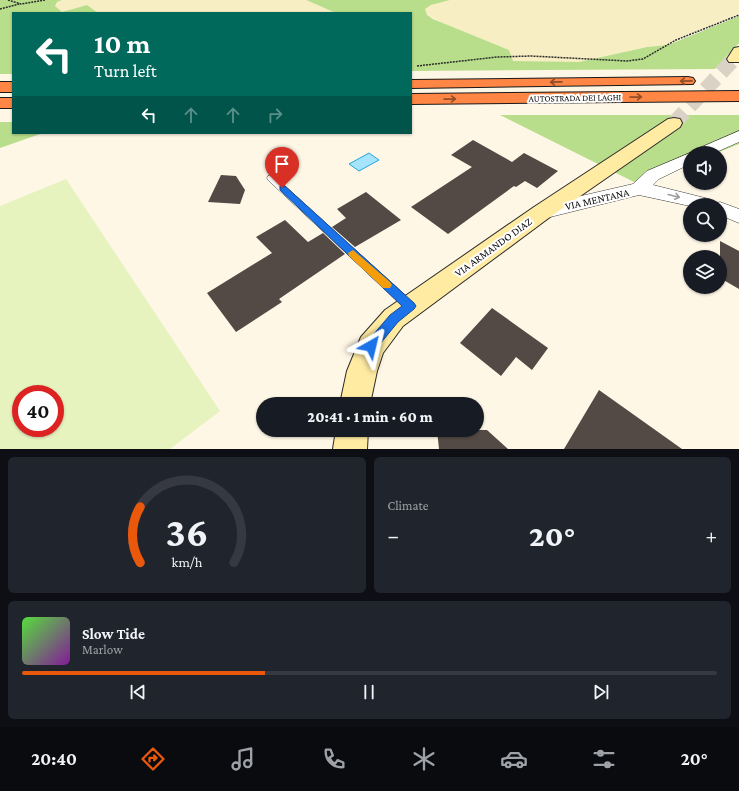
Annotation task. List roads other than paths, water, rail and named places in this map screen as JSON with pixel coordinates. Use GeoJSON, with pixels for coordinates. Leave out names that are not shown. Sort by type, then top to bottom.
{"type":"FeatureCollection","features":[{"type":"Feature","properties":{"kind":"highway","name":"AUTOSTRADA DEI LAGHI"},"geometry":{"type":"LineString","coordinates":[[412,84],[701,81]]}},
{"type":"Feature","properties":{"kind":"highway"},"geometry":{"type":"LineString","coordinates":[[0,87],[12,87]]}},
{"type":"Feature","properties":{"kind":"highway","name":"AUTOSTRADA DEI LAGHI"},"geometry":{"type":"LineString","coordinates":[[412,99],[739,96]]}},
{"type":"Feature","properties":{"kind":"highway"},"geometry":{"type":"LineString","coordinates":[[0,103],[12,103]]}},
{"type":"Feature","properties":{"kind":"street","name":"VIA ARMANDO DIAZ"},"geometry":{"type":"LineString","coordinates":[[356,397],[362,371],[371,346],[394,318],[542,212],[674,123]]}},
{"type":"Feature","properties":{"kind":"street"},"geometry":{"type":"LineString","coordinates":[[717,146],[739,136]]}},
{"type":"Feature","properties":{"kind":"street","name":"VIA MENTANA"},"geometry":{"type":"LineString","coordinates":[[542,212],[639,189],[653,175],[683,161]]}},
{"type":"Feature","properties":{"kind":"street"},"geometry":{"type":"LineString","coordinates":[[639,189],[683,198]]}},
{"type":"Feature","properties":{"kind":"street"},"geometry":{"type":"LineString","coordinates":[[727,211],[739,216]]}},
{"type":"Feature","properties":{"kind":"street"},"geometry":{"type":"LineString","coordinates":[[350,449],[351,437]]}},
{"type":"Feature","properties":{"kind":"lane"},"geometry":{"type":"LineString","coordinates":[[271,178],[410,306]]}},
{"type":"Feature","properties":{"kind":"water"},"geometry":{"type":"Polygon","coordinates":[[[369,153],[379,160],[359,171],[349,164],[369,153]]]}},
{"type":"Feature","properties":{"kind":"tunnel"},"geometry":{"type":"LineString","coordinates":[[674,123],[734,59]]}}]}
